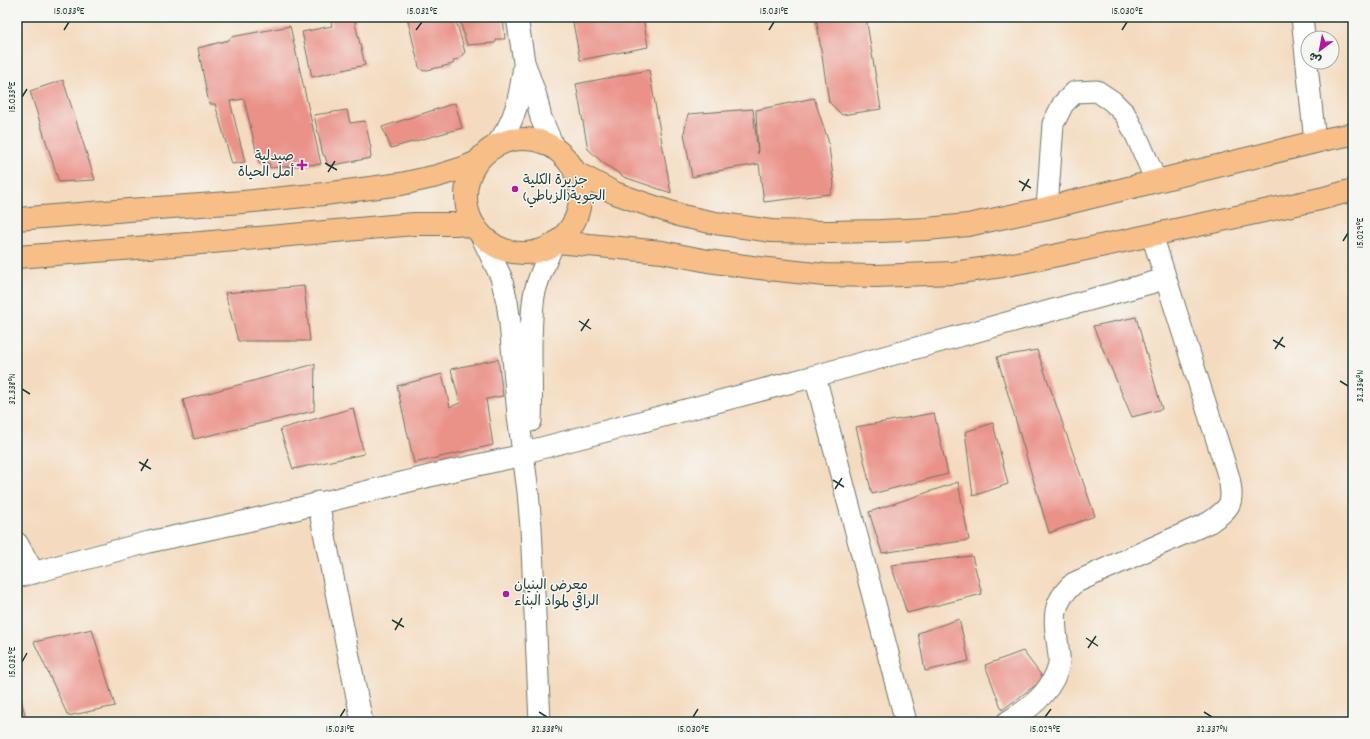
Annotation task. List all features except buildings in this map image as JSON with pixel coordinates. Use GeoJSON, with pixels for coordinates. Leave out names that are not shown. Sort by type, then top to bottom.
{"type":"FeatureCollection","features":[{"type":"Feature","properties":{"kind":"main road"},"geometry":{"type":"LineString","coordinates":[[575,172],[615,193],[682,216],[715,223],[771,231],[827,232],[927,229],[968,225],[1047,208],[1353,134]]}},
{"type":"Feature","properties":{"kind":"main road"},"geometry":{"type":"LineString","coordinates":[[17,220],[243,202],[324,194],[401,184],[463,168],[477,162],[495,146],[509,140],[525,139],[540,142],[554,148],[566,159],[575,172],[580,187],[580,202],[576,218],[568,231],[555,243],[541,250],[534,251],[514,252],[501,248],[490,242],[478,230],[470,216],[466,202],[470,175],[477,162]]}},
{"type":"Feature","properties":{"kind":"main road"},"geometry":{"type":"LineString","coordinates":[[555,243],[662,252],[708,261],[825,275],[876,276],[953,273],[1002,266],[1152,235],[1320,199],[1353,190]]}},
{"type":"Feature","properties":{"kind":"main road"},"geometry":{"type":"LineString","coordinates":[[17,257],[201,243],[414,224],[460,224],[478,230]]}},
{"type":"Feature","properties":{"kind":"street"},"geometry":{"type":"LineString","coordinates":[[517,17],[524,62],[536,96],[541,118],[554,148]]}},
{"type":"Feature","properties":{"kind":"street"},"geometry":{"type":"LineString","coordinates":[[1302,17],[1315,142]]}},
{"type":"Feature","properties":{"kind":"street"},"geometry":{"type":"LineString","coordinates":[[495,146],[508,128],[515,113],[520,93],[524,62]]}},
{"type":"Feature","properties":{"kind":"street"},"geometry":{"type":"LineString","coordinates":[[1047,208],[1053,124],[1062,104],[1075,92],[1097,91],[1112,101],[1125,114],[1137,136],[1156,181]]}},
{"type":"Feature","properties":{"kind":"street"},"geometry":{"type":"LineString","coordinates":[[478,230],[501,276],[507,302],[527,453],[540,722]]}},
{"type":"Feature","properties":{"kind":"street"},"geometry":{"type":"LineString","coordinates":[[1007,722],[1022,714],[1041,697],[1054,677],[1060,663],[1055,623],[1057,605],[1064,592],[1074,583],[1210,522],[1221,514],[1230,504],[1232,494],[1229,478],[1152,235]]}},
{"type":"Feature","properties":{"kind":"street"},"geometry":{"type":"LineString","coordinates":[[527,453],[531,416],[530,344],[534,295],[538,280],[555,243]]}},
{"type":"Feature","properties":{"kind":"street"},"geometry":{"type":"LineString","coordinates":[[17,543],[25,575],[149,542],[248,521],[318,502],[527,453],[815,376],[1165,279]]}},
{"type":"Feature","properties":{"kind":"street"},"geometry":{"type":"LineString","coordinates":[[815,376],[906,722]]}},
{"type":"Feature","properties":{"kind":"street"},"geometry":{"type":"LineString","coordinates":[[318,502],[362,722]]}},
{"type":"Feature","properties":{"kind":"place","name":"صيدلية أمل الحياة"},"geometry":{"type":"Point","coordinates":[302,165]}},
{"type":"Feature","properties":{"kind":"place","name":"جزيرة الكلية الجوية(الزباطي)"},"geometry":{"type":"Point","coordinates":[515,189]}},
{"type":"Feature","properties":{"kind":"place","name":"معرض البنيان الراقي لمواد البناء"},"geometry":{"type":"Point","coordinates":[506,594]}}]}
